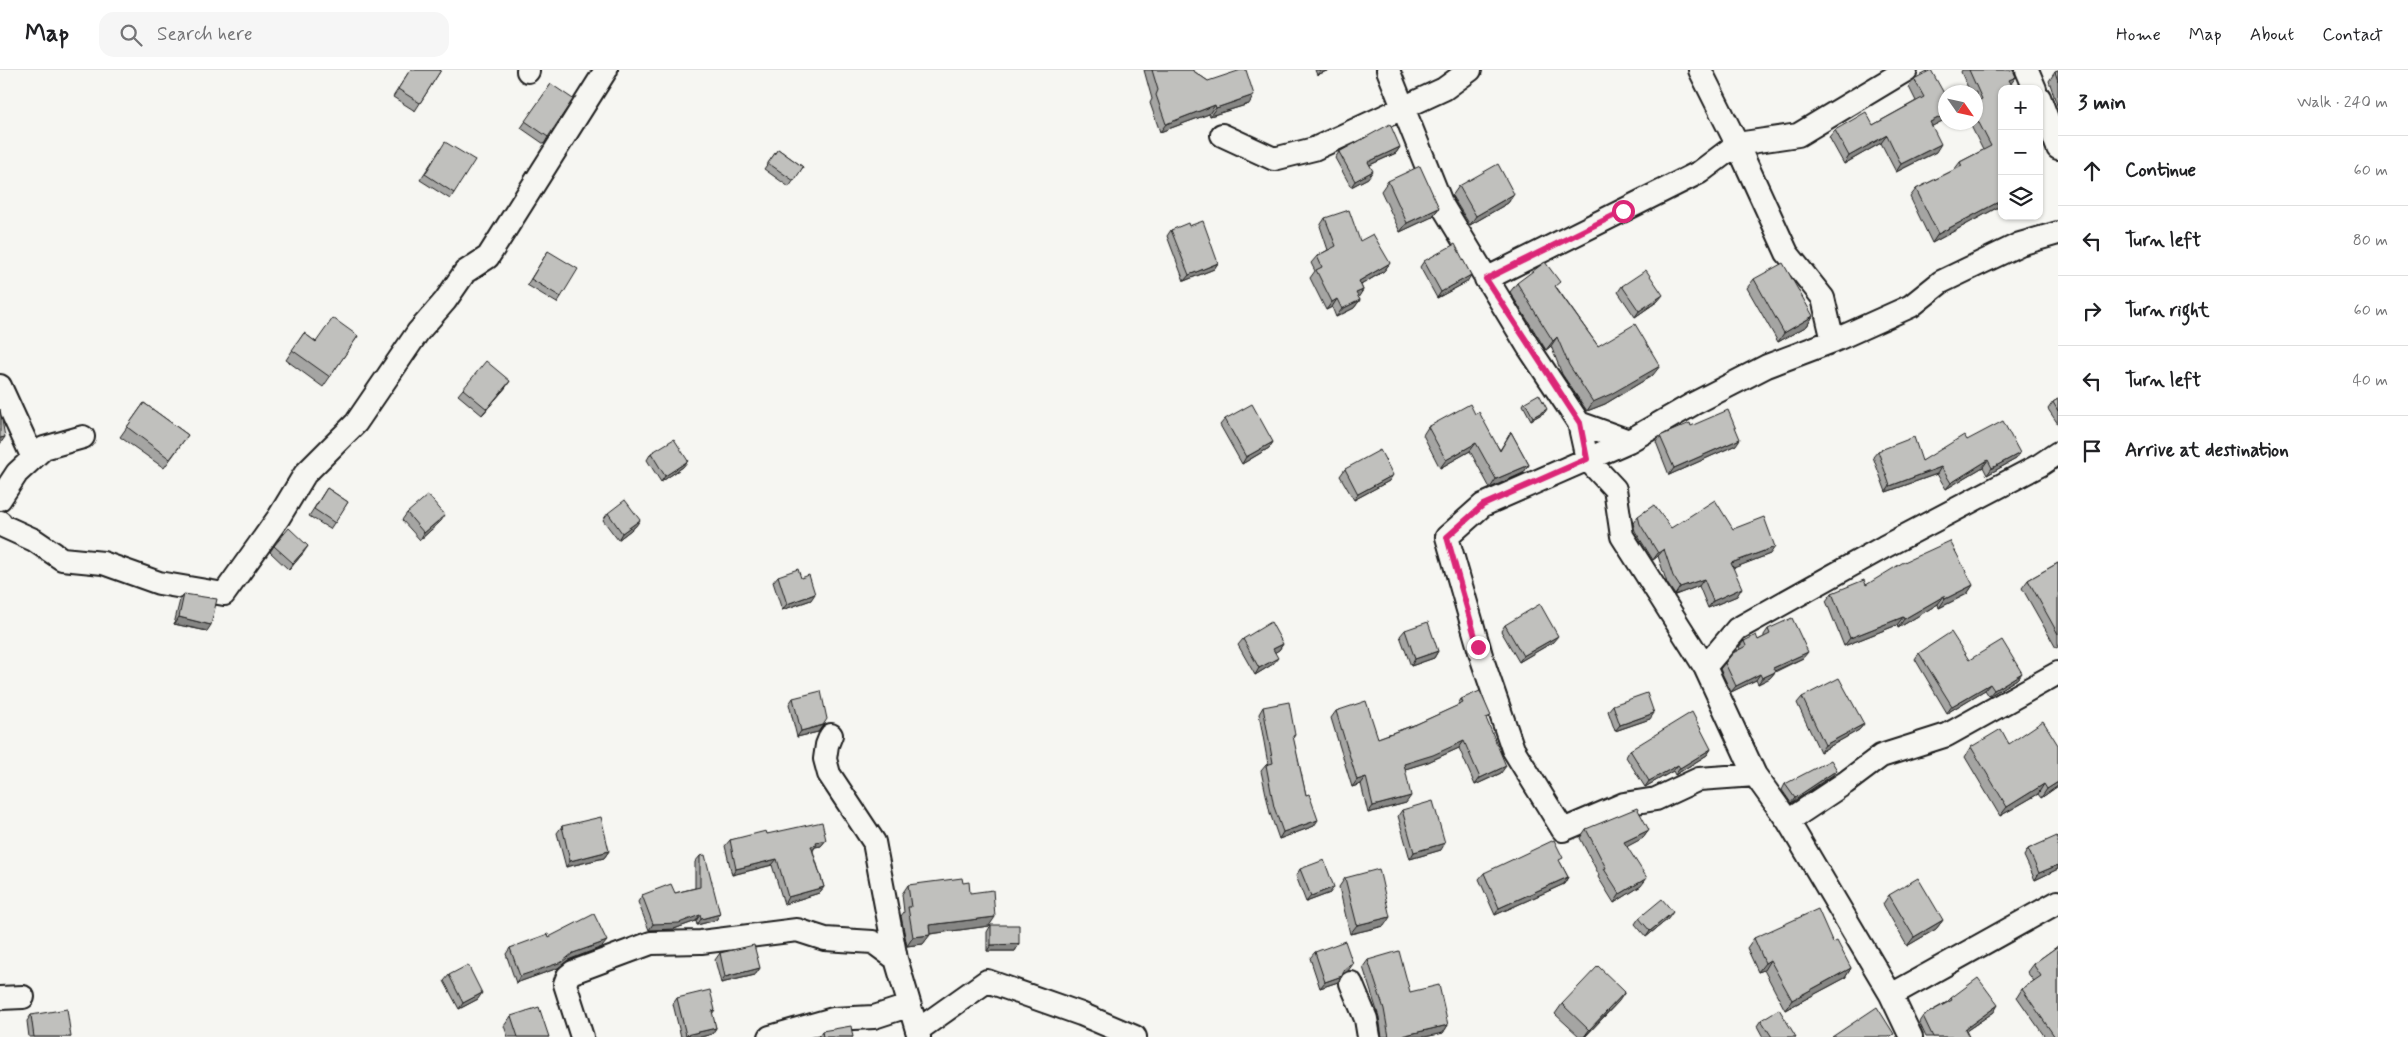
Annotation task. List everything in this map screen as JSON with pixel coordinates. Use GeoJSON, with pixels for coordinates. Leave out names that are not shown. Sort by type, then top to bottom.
{"type":"FeatureCollection","features":[{"type":"Feature","properties":{"kind":"street"},"geometry":{"type":"LineString","coordinates":[[1,525],[34,540],[62,559],[103,563],[159,583],[224,594],[279,517],[305,474],[356,423],[418,332],[445,301],[465,272],[488,257],[606,70]]}},
{"type":"Feature","properties":{"kind":"street"},"geometry":{"type":"LineString","coordinates":[[1388,70],[1442,205],[1486,279],[1580,423],[1587,459],[1615,489],[1622,536],[1705,667],[1755,775],[1788,821],[1891,995],[1911,1037]]}},
{"type":"Feature","properties":{"kind":"street"},"geometry":{"type":"LineString","coordinates":[[1222,135],[1274,159],[1314,149],[1444,89],[1470,70]]}},
{"type":"Feature","properties":{"kind":"street"},"geometry":{"type":"LineString","coordinates":[[1700,70],[1737,144],[1787,253],[1824,298],[1833,341]]}},
{"type":"Feature","properties":{"kind":"street"},"geometry":{"type":"LineString","coordinates":[[1486,279],[1700,172],[1737,144],[1798,135],[1906,70]]}},
{"type":"Feature","properties":{"kind":"street"},"geometry":{"type":"LineString","coordinates":[[2027,70],[2033,85]]}},
{"type":"Feature","properties":{"kind":"street"},"geometry":{"type":"LineString","coordinates":[[2043,108],[2058,148]]}},
{"type":"Feature","properties":{"kind":"street"},"geometry":{"type":"LineString","coordinates":[[1755,775],[1699,779],[1656,799],[1624,804],[1563,830],[1513,749],[1464,601],[1447,537],[1483,505],[1628,441],[1693,404],[1767,366],[1833,341],[1912,306],[1941,282],[2020,244],[2058,233]]}},
{"type":"Feature","properties":{"kind":"street"},"geometry":{"type":"LineString","coordinates":[[0,386],[33,458]]}},
{"type":"Feature","properties":{"kind":"street"},"geometry":{"type":"LineString","coordinates":[[1580,423],[1628,441]]}},
{"type":"Feature","properties":{"kind":"street"},"geometry":{"type":"LineString","coordinates":[[0,499],[16,474],[44,448],[83,437]]}},
{"type":"Feature","properties":{"kind":"street"},"geometry":{"type":"LineString","coordinates":[[1705,667],[1737,629],[1876,551],[2040,465],[2058,453]]}},
{"type":"Feature","properties":{"kind":"street"},"geometry":{"type":"LineString","coordinates":[[1788,821],[1845,783],[1881,756],[1947,735],[2058,673]]}},
{"type":"Feature","properties":{"kind":"street"},"geometry":{"type":"LineString","coordinates":[[831,735],[825,759],[829,774],[874,842],[896,959],[908,1006],[918,1033],[987,981],[1080,1014],[1135,1037]]}},
{"type":"Feature","properties":{"kind":"street"},"geometry":{"type":"LineString","coordinates":[[1891,995],[2058,902]]}},
{"type":"Feature","properties":{"kind":"street"},"geometry":{"type":"LineString","coordinates":[[582,1037],[565,984],[568,976],[651,943],[701,942],[796,930],[825,939],[873,942],[896,959]]}},
{"type":"Feature","properties":{"kind":"street"},"geometry":{"type":"LineString","coordinates":[[1351,983],[1366,1019],[1369,1037]]}},
{"type":"Feature","properties":{"kind":"street"},"geometry":{"type":"LineString","coordinates":[[0,998],[23,997]]}},
{"type":"Feature","properties":{"kind":"street"},"geometry":{"type":"LineString","coordinates":[[770,1037],[833,1019],[874,1016],[908,1006]]}},
{"type":"Feature","properties":{"kind":"building"},"geometry":{"type":"Polygon","coordinates":[[[410,70],[441,70],[420,103],[398,89],[410,70]]]}},
{"type":"Feature","properties":{"kind":"building"},"geometry":{"type":"Polygon","coordinates":[[[1152,70],[1192,70],[1208,81],[1246,70],[1254,95],[1216,108],[1215,105],[1166,124],[1156,95],[1158,90],[1152,70]]]}},
{"type":"Feature","properties":{"kind":"building"},"geometry":{"type":"Polygon","coordinates":[[[1931,70],[1939,85],[1938,118],[1930,122],[1941,144],[1901,164],[1887,135],[1849,156],[1835,130],[1866,112],[1873,125],[1924,97],[1914,79],[1931,70]]]}},
{"type":"Feature","properties":{"kind":"building"},"geometry":{"type":"Polygon","coordinates":[[[1969,70],[2013,70],[2016,77],[2009,80],[2012,85],[1998,85],[1998,202],[1938,234],[1916,189],[1962,166],[1960,162],[1991,146],[1983,130],[1983,85],[1976,85],[1969,70]]]}},
{"type":"Feature","properties":{"kind":"building"},"geometry":{"type":"Polygon","coordinates":[[[551,84],[573,99],[548,137],[525,121],[551,84]]]}},
{"type":"Feature","properties":{"kind":"building"},"geometry":{"type":"Polygon","coordinates":[[[1390,124],[1400,147],[1368,162],[1373,171],[1355,181],[1339,152],[1390,124]]]}},
{"type":"Feature","properties":{"kind":"building"},"geometry":{"type":"Polygon","coordinates":[[[445,142],[475,160],[454,193],[425,174],[445,142]]]}},
{"type":"Feature","properties":{"kind":"building"},"geometry":{"type":"Polygon","coordinates":[[[778,149],[803,167],[794,181],[768,163],[778,149]]]}},
{"type":"Feature","properties":{"kind":"building"},"geometry":{"type":"Polygon","coordinates":[[[1498,164],[1514,194],[1476,216],[1459,186],[1498,164]]]}},
{"type":"Feature","properties":{"kind":"building"},"geometry":{"type":"Polygon","coordinates":[[[1420,166],[1439,208],[1407,223],[1388,181],[1420,166]]]}},
{"type":"Feature","properties":{"kind":"building"},"geometry":{"type":"Polygon","coordinates":[[[1349,210],[1360,241],[1373,234],[1390,263],[1359,281],[1363,290],[1356,293],[1360,300],[1342,309],[1337,299],[1332,302],[1316,270],[1322,267],[1317,256],[1336,246],[1325,218],[1349,210]]]}},
{"type":"Feature","properties":{"kind":"building"},"geometry":{"type":"Polygon","coordinates":[[[1203,221],[1218,263],[1189,275],[1171,230],[1188,223],[1189,226],[1203,221]]]}},
{"type":"Feature","properties":{"kind":"building"},"geometry":{"type":"Polygon","coordinates":[[[1455,244],[1471,275],[1441,292],[1424,261],[1455,244]]]}},
{"type":"Feature","properties":{"kind":"building"},"geometry":{"type":"Polygon","coordinates":[[[548,251],[578,269],[561,297],[531,279],[548,251]]]}},
{"type":"Feature","properties":{"kind":"building"},"geometry":{"type":"Polygon","coordinates":[[[1545,262],[1560,282],[1555,286],[1598,346],[1635,324],[1660,366],[1593,402],[1569,365],[1557,337],[1553,341],[1517,283],[1545,262]]]}},
{"type":"Feature","properties":{"kind":"building"},"geometry":{"type":"Polygon","coordinates":[[[1783,263],[1813,316],[1784,333],[1754,279],[1783,263]]]}},
{"type":"Feature","properties":{"kind":"building"},"geometry":{"type":"Polygon","coordinates":[[[1646,270],[1663,295],[1639,311],[1622,286],[1646,270]]]}},
{"type":"Feature","properties":{"kind":"building"},"geometry":{"type":"Polygon","coordinates":[[[333,318],[358,336],[330,377],[292,350],[304,333],[316,342],[333,318]]]}},
{"type":"Feature","properties":{"kind":"building"},"geometry":{"type":"Polygon","coordinates":[[[486,361],[510,381],[487,409],[463,389],[486,361]]]}},
{"type":"Feature","properties":{"kind":"building"},"geometry":{"type":"Polygon","coordinates":[[[1539,394],[1547,409],[1533,417],[1525,402],[1539,394]]]}},
{"type":"Feature","properties":{"kind":"building"},"geometry":{"type":"Polygon","coordinates":[[[2058,399],[2058,411],[2053,402],[2058,399]]]}},
{"type":"Feature","properties":{"kind":"building"},"geometry":{"type":"Polygon","coordinates":[[[144,403],[188,435],[170,459],[127,427],[144,403]]]}},
{"type":"Feature","properties":{"kind":"building"},"geometry":{"type":"Polygon","coordinates":[[[1252,404],[1273,442],[1246,457],[1225,419],[1252,404]]]}},
{"type":"Feature","properties":{"kind":"building"},"geometry":{"type":"Polygon","coordinates":[[[1470,404],[1475,414],[1479,412],[1500,451],[1511,432],[1529,465],[1496,479],[1476,443],[1446,460],[1428,427],[1470,404]]]}},
{"type":"Feature","properties":{"kind":"building"},"geometry":{"type":"Polygon","coordinates":[[[0,409],[5,437],[0,438],[0,409]]]}},
{"type":"Feature","properties":{"kind":"building"},"geometry":{"type":"Polygon","coordinates":[[[1728,410],[1740,439],[1674,468],[1660,436],[1690,423],[1691,426],[1728,410]]]}},
{"type":"Feature","properties":{"kind":"building"},"geometry":{"type":"Polygon","coordinates":[[[2003,421],[2020,453],[1992,468],[1988,460],[1951,483],[1941,467],[1890,486],[1878,451],[1914,437],[1922,461],[1964,435],[1967,440],[2003,421]]]}},
{"type":"Feature","properties":{"kind":"building"},"geometry":{"type":"Polygon","coordinates":[[[674,439],[688,461],[665,476],[651,453],[674,439]]]}},
{"type":"Feature","properties":{"kind":"building"},"geometry":{"type":"Polygon","coordinates":[[[1380,450],[1393,475],[1358,494],[1345,469],[1380,450]]]}},
{"type":"Feature","properties":{"kind":"building"},"geometry":{"type":"Polygon","coordinates":[[[327,488],[348,502],[335,523],[314,509],[327,488]]]}},
{"type":"Feature","properties":{"kind":"building"},"geometry":{"type":"Polygon","coordinates":[[[428,495],[445,515],[424,533],[407,513],[428,495]]]}},
{"type":"Feature","properties":{"kind":"building"},"geometry":{"type":"Polygon","coordinates":[[[625,500],[640,520],[622,533],[608,513],[625,500]]]}},
{"type":"Feature","properties":{"kind":"building"},"geometry":{"type":"Polygon","coordinates":[[[1715,500],[1733,529],[1764,517],[1775,547],[1731,563],[1742,588],[1713,601],[1704,579],[1680,587],[1673,576],[1664,549],[1658,553],[1640,524],[1638,516],[1654,505],[1671,528],[1715,500]]]}},
{"type":"Feature","properties":{"kind":"building"},"geometry":{"type":"Polygon","coordinates":[[[289,528],[308,546],[293,563],[274,546],[289,528]]]}},
{"type":"Feature","properties":{"kind":"building"},"geometry":{"type":"Polygon","coordinates":[[[1950,541],[1973,585],[1945,599],[1944,596],[1904,619],[1903,617],[1850,638],[1832,593],[1864,580],[1866,585],[1902,563],[1950,541]]]}},
{"type":"Feature","properties":{"kind":"building"},"geometry":{"type":"Polygon","coordinates":[[[2058,563],[2058,634],[2028,580],[2058,563]]]}},
{"type":"Feature","properties":{"kind":"building"},"geometry":{"type":"Polygon","coordinates":[[[798,569],[801,578],[809,575],[815,594],[787,604],[778,576],[798,569]]]}},
{"type":"Feature","properties":{"kind":"building"},"geometry":{"type":"Polygon","coordinates":[[[184,594],[217,599],[211,625],[179,617],[184,594]]]}},
{"type":"Feature","properties":{"kind":"building"},"geometry":{"type":"Polygon","coordinates":[[[1540,604],[1558,636],[1523,656],[1505,625],[1540,604]]]}},
{"type":"Feature","properties":{"kind":"building"},"geometry":{"type":"Polygon","coordinates":[[[1792,618],[1808,652],[1773,668],[1775,672],[1762,678],[1760,674],[1736,686],[1725,663],[1733,653],[1746,646],[1744,641],[1756,635],[1758,640],[1770,634],[1768,629],[1792,618]]]}},
{"type":"Feature","properties":{"kind":"building"},"geometry":{"type":"Polygon","coordinates":[[[1271,622],[1283,644],[1273,649],[1278,658],[1259,668],[1243,639],[1271,622]]]}},
{"type":"Feature","properties":{"kind":"building"},"geometry":{"type":"Polygon","coordinates":[[[1428,622],[1438,651],[1415,659],[1405,630],[1428,622]]]}},
{"type":"Feature","properties":{"kind":"building"},"geometry":{"type":"Polygon","coordinates":[[[1951,632],[1969,660],[2002,640],[2022,673],[1994,690],[1990,684],[1952,706],[1919,653],[1951,632]]]}},
{"type":"Feature","properties":{"kind":"building"},"geometry":{"type":"Polygon","coordinates":[[[1839,678],[1864,724],[1825,745],[1802,697],[1839,678]]]}},
{"type":"Feature","properties":{"kind":"building"},"geometry":{"type":"Polygon","coordinates":[[[821,691],[827,719],[823,725],[801,731],[793,698],[821,691]]]}},
{"type":"Feature","properties":{"kind":"building"},"geometry":{"type":"Polygon","coordinates":[[[1480,691],[1491,716],[1486,718],[1506,766],[1480,778],[1464,741],[1433,755],[1404,764],[1411,796],[1373,806],[1366,777],[1357,780],[1336,711],[1366,701],[1378,738],[1417,724],[1463,703],[1461,699],[1480,691]]]}},
{"type":"Feature","properties":{"kind":"building"},"geometry":{"type":"Polygon","coordinates":[[[1647,693],[1654,713],[1620,725],[1613,705],[1647,693]]]}},
{"type":"Feature","properties":{"kind":"building"},"geometry":{"type":"Polygon","coordinates":[[[1289,702],[1295,735],[1293,736],[1306,795],[1309,794],[1318,820],[1283,832],[1274,807],[1266,765],[1273,763],[1263,707],[1289,702]]]}},
{"type":"Feature","properties":{"kind":"building"},"geometry":{"type":"Polygon","coordinates":[[[1692,712],[1711,749],[1680,768],[1678,765],[1649,781],[1630,750],[1692,712]]]}},
{"type":"Feature","properties":{"kind":"building"},"geometry":{"type":"Polygon","coordinates":[[[2043,721],[2058,745],[2058,782],[2047,789],[2044,784],[2007,807],[1971,747],[2001,729],[2009,744],[2043,721]]]}},
{"type":"Feature","properties":{"kind":"building"},"geometry":{"type":"Polygon","coordinates":[[[1831,760],[1837,770],[1795,798],[1785,784],[1831,760]]]}},
{"type":"Feature","properties":{"kind":"building"},"geometry":{"type":"Polygon","coordinates":[[[1433,801],[1445,843],[1414,852],[1402,810],[1433,801]]]}},
{"type":"Feature","properties":{"kind":"building"},"geometry":{"type":"Polygon","coordinates":[[[1637,808],[1649,830],[1624,842],[1647,878],[1620,894],[1604,869],[1606,868],[1586,829],[1637,808]]]}},
{"type":"Feature","properties":{"kind":"building"},"geometry":{"type":"Polygon","coordinates":[[[601,817],[609,851],[570,861],[562,826],[601,817]]]}},
{"type":"Feature","properties":{"kind":"building"},"geometry":{"type":"Polygon","coordinates":[[[822,822],[826,840],[816,842],[817,845],[811,846],[824,887],[788,897],[777,859],[736,869],[730,840],[766,831],[767,834],[822,822]]]}},
{"type":"Feature","properties":{"kind":"building"},"geometry":{"type":"Polygon","coordinates":[[[2057,836],[2058,865],[2039,873],[2028,849],[2057,836]]]}},
{"type":"Feature","properties":{"kind":"building"},"geometry":{"type":"Polygon","coordinates":[[[1554,840],[1563,858],[1559,860],[1568,877],[1499,908],[1484,873],[1554,840]]]}},
{"type":"Feature","properties":{"kind":"building"},"geometry":{"type":"Polygon","coordinates":[[[705,855],[720,914],[701,919],[700,915],[679,923],[653,924],[642,895],[671,884],[675,893],[700,887],[700,856],[705,855]]]}},
{"type":"Feature","properties":{"kind":"building"},"geometry":{"type":"Polygon","coordinates":[[[1324,860],[1334,887],[1311,896],[1300,869],[1324,860]]]}},
{"type":"Feature","properties":{"kind":"building"},"geometry":{"type":"Polygon","coordinates":[[[1379,869],[1390,917],[1357,925],[1345,878],[1379,869]]]}},
{"type":"Feature","properties":{"kind":"building"},"geometry":{"type":"Polygon","coordinates":[[[962,878],[963,883],[969,882],[970,893],[993,890],[995,917],[929,925],[930,935],[913,937],[908,907],[911,907],[908,885],[962,878]]]}},
{"type":"Feature","properties":{"kind":"building"},"geometry":{"type":"Polygon","coordinates":[[[1918,878],[1943,920],[1914,937],[1889,895],[1918,878]]]}},
{"type":"Feature","properties":{"kind":"building"},"geometry":{"type":"Polygon","coordinates":[[[1662,899],[1673,912],[1650,931],[1639,918],[1662,899]]]}},
{"type":"Feature","properties":{"kind":"building"},"geometry":{"type":"Polygon","coordinates":[[[1818,909],[1833,943],[1837,941],[1851,968],[1792,1000],[1770,960],[1765,963],[1754,938],[1818,909]]]}},
{"type":"Feature","properties":{"kind":"building"},"geometry":{"type":"Polygon","coordinates":[[[594,914],[607,941],[573,953],[562,962],[520,976],[510,948],[548,934],[549,937],[594,914]]]}},
{"type":"Feature","properties":{"kind":"building"},"geometry":{"type":"Polygon","coordinates":[[[991,925],[1019,925],[1019,944],[991,945],[991,925]]]}},
{"type":"Feature","properties":{"kind":"building"},"geometry":{"type":"Polygon","coordinates":[[[1345,941],[1353,964],[1345,968],[1342,976],[1325,982],[1315,952],[1345,941]]]}},
{"type":"Feature","properties":{"kind":"building"},"geometry":{"type":"Polygon","coordinates":[[[754,945],[760,968],[725,977],[720,953],[754,945]]]}},
{"type":"Feature","properties":{"kind":"building"},"geometry":{"type":"Polygon","coordinates":[[[2058,946],[2058,1037],[2055,1037],[2022,989],[2041,976],[2033,964],[2058,946]]]}},
{"type":"Feature","properties":{"kind":"building"},"geometry":{"type":"Polygon","coordinates":[[[1399,951],[1410,992],[1439,985],[1448,1025],[1397,1037],[1389,1037],[1384,1009],[1368,960],[1399,951]]]}},
{"type":"Feature","properties":{"kind":"building"},"geometry":{"type":"Polygon","coordinates":[[[468,965],[482,993],[463,1003],[449,975],[468,965]]]}},
{"type":"Feature","properties":{"kind":"building"},"geometry":{"type":"Polygon","coordinates":[[[1598,966],[1625,992],[1589,1030],[1562,1004],[1598,966]]]}},
{"type":"Feature","properties":{"kind":"building"},"geometry":{"type":"Polygon","coordinates":[[[1978,978],[1998,1005],[1965,1029],[1969,1037],[1933,1037],[1923,1016],[1952,1000],[1951,998],[1978,978]]]}},
{"type":"Feature","properties":{"kind":"building"},"geometry":{"type":"Polygon","coordinates":[[[710,990],[715,1010],[712,1011],[716,1028],[686,1035],[677,998],[710,990]]]}},
{"type":"Feature","properties":{"kind":"building"},"geometry":{"type":"Polygon","coordinates":[[[539,1007],[549,1037],[518,1037],[511,1016],[539,1007]]]}},
{"type":"Feature","properties":{"kind":"building"},"geometry":{"type":"Polygon","coordinates":[[[1877,1007],[1894,1034],[1889,1037],[1832,1037],[1877,1007]]]}},
{"type":"Feature","properties":{"kind":"building"},"geometry":{"type":"Polygon","coordinates":[[[67,1009],[71,1037],[34,1037],[31,1015],[67,1009]]]}},
{"type":"Feature","properties":{"kind":"building"},"geometry":{"type":"Polygon","coordinates":[[[1779,1009],[1796,1037],[1772,1037],[1761,1020],[1779,1009]]]}},
{"type":"Feature","properties":{"kind":"building"},"geometry":{"type":"Polygon","coordinates":[[[851,1026],[853,1037],[823,1037],[822,1031],[851,1026]]]}},
{"type":"Feature","properties":{"kind":"route"},"geometry":{"type":"LineString","coordinates":[[1478,647],[1458,583],[1447,537],[1483,505],[1587,459],[1580,423],[1529,348],[1486,279],[1623,211]]}}]}
